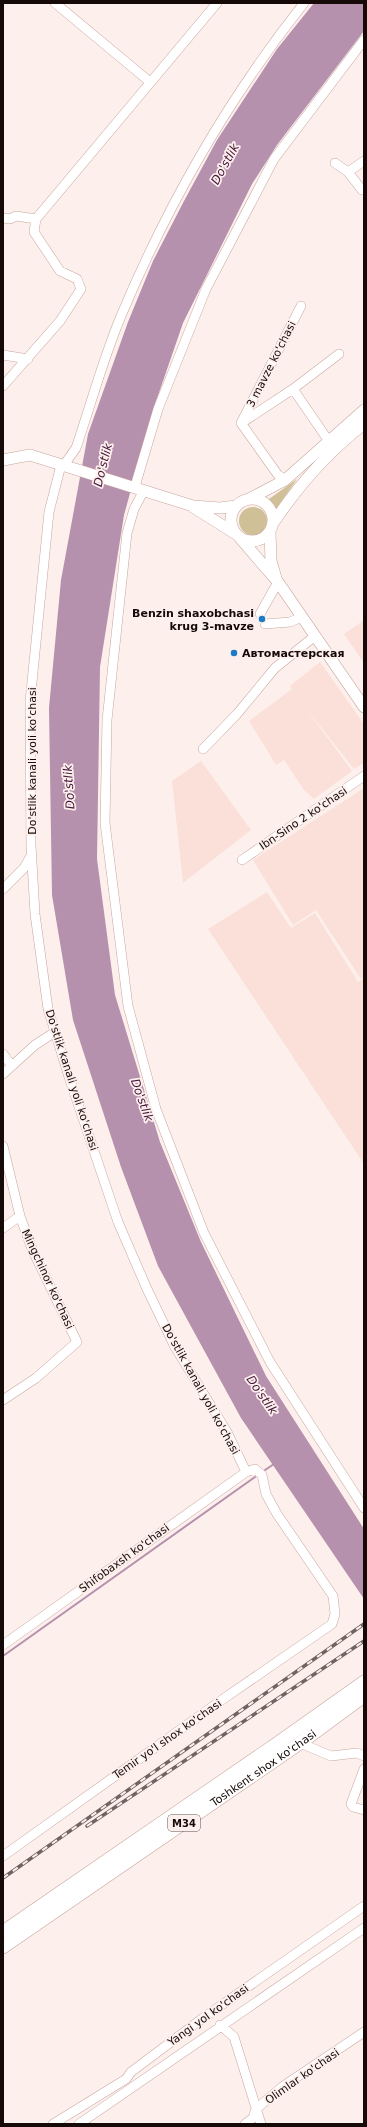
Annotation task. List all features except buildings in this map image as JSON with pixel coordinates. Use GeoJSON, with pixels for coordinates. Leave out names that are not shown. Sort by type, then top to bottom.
{"type":"FeatureCollection","features":[{"type":"Feature","properties":{"kind":"highway","name":"Toshkent shox ko'chasi"},"geometry":{"type":"LineString","coordinates":[[3,1932],[364,1682]]}},
{"type":"Feature","properties":{"kind":"highway","name":"Toshkent shox ko'chasi"},"geometry":{"type":"LineString","coordinates":[[3,1947],[300,1743],[364,1696]]}},
{"type":"Feature","properties":{"kind":"main road"},"geometry":{"type":"LineString","coordinates":[[3,460],[30,455],[193,506],[220,508],[236,506],[284,480],[364,410]]}},
{"type":"Feature","properties":{"kind":"main road"},"geometry":{"type":"LineString","coordinates":[[193,506],[238,536],[252,542],[259,540],[272,527],[293,494],[309,476],[364,424]]}},
{"type":"Feature","properties":{"kind":"main road"},"geometry":{"type":"LineString","coordinates":[[250,499],[264,502],[270,508],[272,527],[271,561],[278,582]]}},
{"type":"Feature","properties":{"kind":"main road"},"geometry":{"type":"LineString","coordinates":[[236,506],[232,513],[231,521],[238,536],[278,582],[364,707]]}},
{"type":"Feature","properties":{"kind":"street"},"geometry":{"type":"LineString","coordinates":[[54,3],[150,82]]}},
{"type":"Feature","properties":{"kind":"street"},"geometry":{"type":"LineString","coordinates":[[3,386],[60,321],[81,288],[77,279],[60,271],[34,232],[36,219],[217,3]]}},
{"type":"Feature","properties":{"kind":"street"},"geometry":{"type":"LineString","coordinates":[[66,466],[76,448],[121,317],[171,208],[227,109],[304,3]]}},
{"type":"Feature","properties":{"kind":"street"},"geometry":{"type":"LineString","coordinates":[[364,40],[274,159],[206,289],[158,410],[140,489],[127,533],[107,720],[105,823],[128,1006],[156,1109],[204,1233],[270,1362],[364,1508]]}},
{"type":"Feature","properties":{"kind":"street"},"geometry":{"type":"LineString","coordinates":[[348,172],[364,162]]}},
{"type":"Feature","properties":{"kind":"street"},"geometry":{"type":"LineString","coordinates":[[334,163],[348,172],[362,190]]}},
{"type":"Feature","properties":{"kind":"street"},"geometry":{"type":"LineString","coordinates":[[3,218],[10,219],[16,216],[36,219]]}},
{"type":"Feature","properties":{"kind":"street","name":"3 mavze ko'chasi"},"geometry":{"type":"LineString","coordinates":[[241,423],[301,306]]}},
{"type":"Feature","properties":{"kind":"street","name":"3 mavze ko'chasi"},"geometry":{"type":"LineString","coordinates":[[241,423],[292,389],[339,354]]}},
{"type":"Feature","properties":{"kind":"street"},"geometry":{"type":"LineString","coordinates":[[3,355],[28,359]]}},
{"type":"Feature","properties":{"kind":"street"},"geometry":{"type":"LineString","coordinates":[[292,389],[328,440]]}},
{"type":"Feature","properties":{"kind":"street"},"geometry":{"type":"LineString","coordinates":[[241,423],[278,475],[284,480]]}},
{"type":"Feature","properties":{"kind":"street","name":"Do'stlik kanali yoli ko'chasi"},"geometry":{"type":"LineString","coordinates":[[66,466],[49,512],[30,702],[32,854],[38,936],[48,1009],[118,1222],[141,1276],[175,1346],[227,1432],[246,1472]]}},
{"type":"Feature","properties":{"kind":"street"},"geometry":{"type":"LineString","coordinates":[[260,614],[278,582]]}},
{"type":"Feature","properties":{"kind":"street"},"geometry":{"type":"LineString","coordinates":[[265,624],[290,622],[302,617]]}},
{"type":"Feature","properties":{"kind":"street"},"geometry":{"type":"LineString","coordinates":[[203,749],[237,714],[275,668],[315,636]]}},
{"type":"Feature","properties":{"kind":"street","name":"Ibn-Sino 2 ko'chasi"},"geometry":{"type":"LineString","coordinates":[[242,860],[364,776]]}},
{"type":"Feature","properties":{"kind":"street"},"geometry":{"type":"LineString","coordinates":[[3,889],[24,868],[32,854]]}},
{"type":"Feature","properties":{"kind":"street"},"geometry":{"type":"LineString","coordinates":[[3,1074],[34,1045],[55,1032]]}},
{"type":"Feature","properties":{"kind":"street"},"geometry":{"type":"LineString","coordinates":[[3,1054],[12,1066]]}},
{"type":"Feature","properties":{"kind":"street","name":"Mingchinor ko'chasi"},"geometry":{"type":"LineString","coordinates":[[3,1146],[20,1216],[32,1249],[77,1342],[36,1378],[3,1400]]}},
{"type":"Feature","properties":{"kind":"street"},"geometry":{"type":"LineString","coordinates":[[3,1228],[20,1216]]}},
{"type":"Feature","properties":{"kind":"street","name":"Temir yo'l shox ko'chasi"},"geometry":{"type":"LineString","coordinates":[[3,1856],[220,1701],[332,1624],[335,1614],[333,1596],[266,1494],[262,1475],[255,1469],[246,1472]]}},
{"type":"Feature","properties":{"kind":"street","name":"Shifobaxsh ko'chasi"},"geometry":{"type":"LineString","coordinates":[[3,1645],[246,1472]]}},
{"type":"Feature","properties":{"kind":"street"},"geometry":{"type":"LineString","coordinates":[[300,1743],[331,1756],[357,1753],[364,1756]]}},
{"type":"Feature","properties":{"kind":"street"},"geometry":{"type":"LineString","coordinates":[[364,1769],[351,1804],[353,1807],[364,1810]]}},
{"type":"Feature","properties":{"kind":"street","name":"Yangi yol ko'chasi"},"geometry":{"type":"LineString","coordinates":[[53,2124],[126,2079],[131,2072],[202,2018],[364,1906]]}},
{"type":"Feature","properties":{"kind":"street"},"geometry":{"type":"LineString","coordinates":[[79,2124],[220,2025],[364,1928]]}},
{"type":"Feature","properties":{"kind":"street"},"geometry":{"type":"LineString","coordinates":[[202,2018],[212,2031]]}},
{"type":"Feature","properties":{"kind":"street"},"geometry":{"type":"LineString","coordinates":[[220,2025],[234,2038],[261,2124]]}},
{"type":"Feature","properties":{"kind":"street","name":"Olimlar ko'chasi"},"geometry":{"type":"LineString","coordinates":[[245,2124],[253,2118],[256,2109],[282,2087],[364,2032]]}},
{"type":"Feature","properties":{"kind":"shaded area"},"geometry":{"type":"Polygon","coordinates":[[[297,479],[276,509],[269,499],[297,479]]]}},
{"type":"Feature","properties":{"kind":"shaded area"},"geometry":{"type":"Polygon","coordinates":[[[253,507],[263,511],[267,521],[263,531],[253,535],[243,531],[239,521],[243,511],[253,507]]]}},
{"type":"Feature","properties":{"kind":"shaded area"},"geometry":{"type":"Polygon","coordinates":[[[364,620],[364,663],[344,634],[364,620]]]}},
{"type":"Feature","properties":{"kind":"shaded area"},"geometry":{"type":"Polygon","coordinates":[[[320,662],[364,724],[364,763],[354,769],[305,707],[352,771],[314,799],[304,790],[284,760],[276,765],[249,721],[292,689],[290,686],[320,662]]]}},
{"type":"Feature","properties":{"kind":"shaded area"},"geometry":{"type":"Polygon","coordinates":[[[201,761],[251,830],[183,883],[172,781],[201,761]]]}},
{"type":"Feature","properties":{"kind":"shaded area"},"geometry":{"type":"Polygon","coordinates":[[[364,788],[364,977],[361,979],[316,910],[293,925],[253,860],[364,788]]]}},
{"type":"Feature","properties":{"kind":"shaded area"},"geometry":{"type":"Polygon","coordinates":[[[267,892],[291,928],[315,913],[358,982],[364,978],[364,1164],[208,929],[267,892]]]}},
{"type":"Feature","properties":{"kind":"water","name":"Do'stlik"},"geometry":{"type":"Polygon","coordinates":[[[314,3],[364,3],[364,31],[277,145],[252,184],[183,323],[153,410],[124,515],[100,667],[97,859],[115,995],[160,1142],[201,1242],[266,1376],[364,1529],[364,1599],[241,1418],[158,1266],[121,1167],[73,1020],[52,895],[49,708],[61,580],[88,434],[128,322],[153,261],[184,201],[217,140],[277,49],[314,3]]]}},
{"type":"Feature","properties":{"kind":"waterway"},"geometry":{"type":"LineString","coordinates":[[265,1470],[274,1464]]}},
{"type":"Feature","properties":{"kind":"waterway"},"geometry":{"type":"LineString","coordinates":[[3,1656],[255,1477]]}},
{"type":"Feature","properties":{"kind":"railway"},"geometry":{"type":"LineString","coordinates":[[3,1878],[364,1624]]}},
{"type":"Feature","properties":{"kind":"railway"},"geometry":{"type":"LineString","coordinates":[[87,1826],[364,1641]]}},
{"type":"Feature","properties":{"kind":"place","name":"Benzin shaxobchasi krug 3-mavze"},"geometry":{"type":"Point","coordinates":[262,619]}},
{"type":"Feature","properties":{"kind":"place","name":"Автомастерская"},"geometry":{"type":"Point","coordinates":[234,653]}}]}
